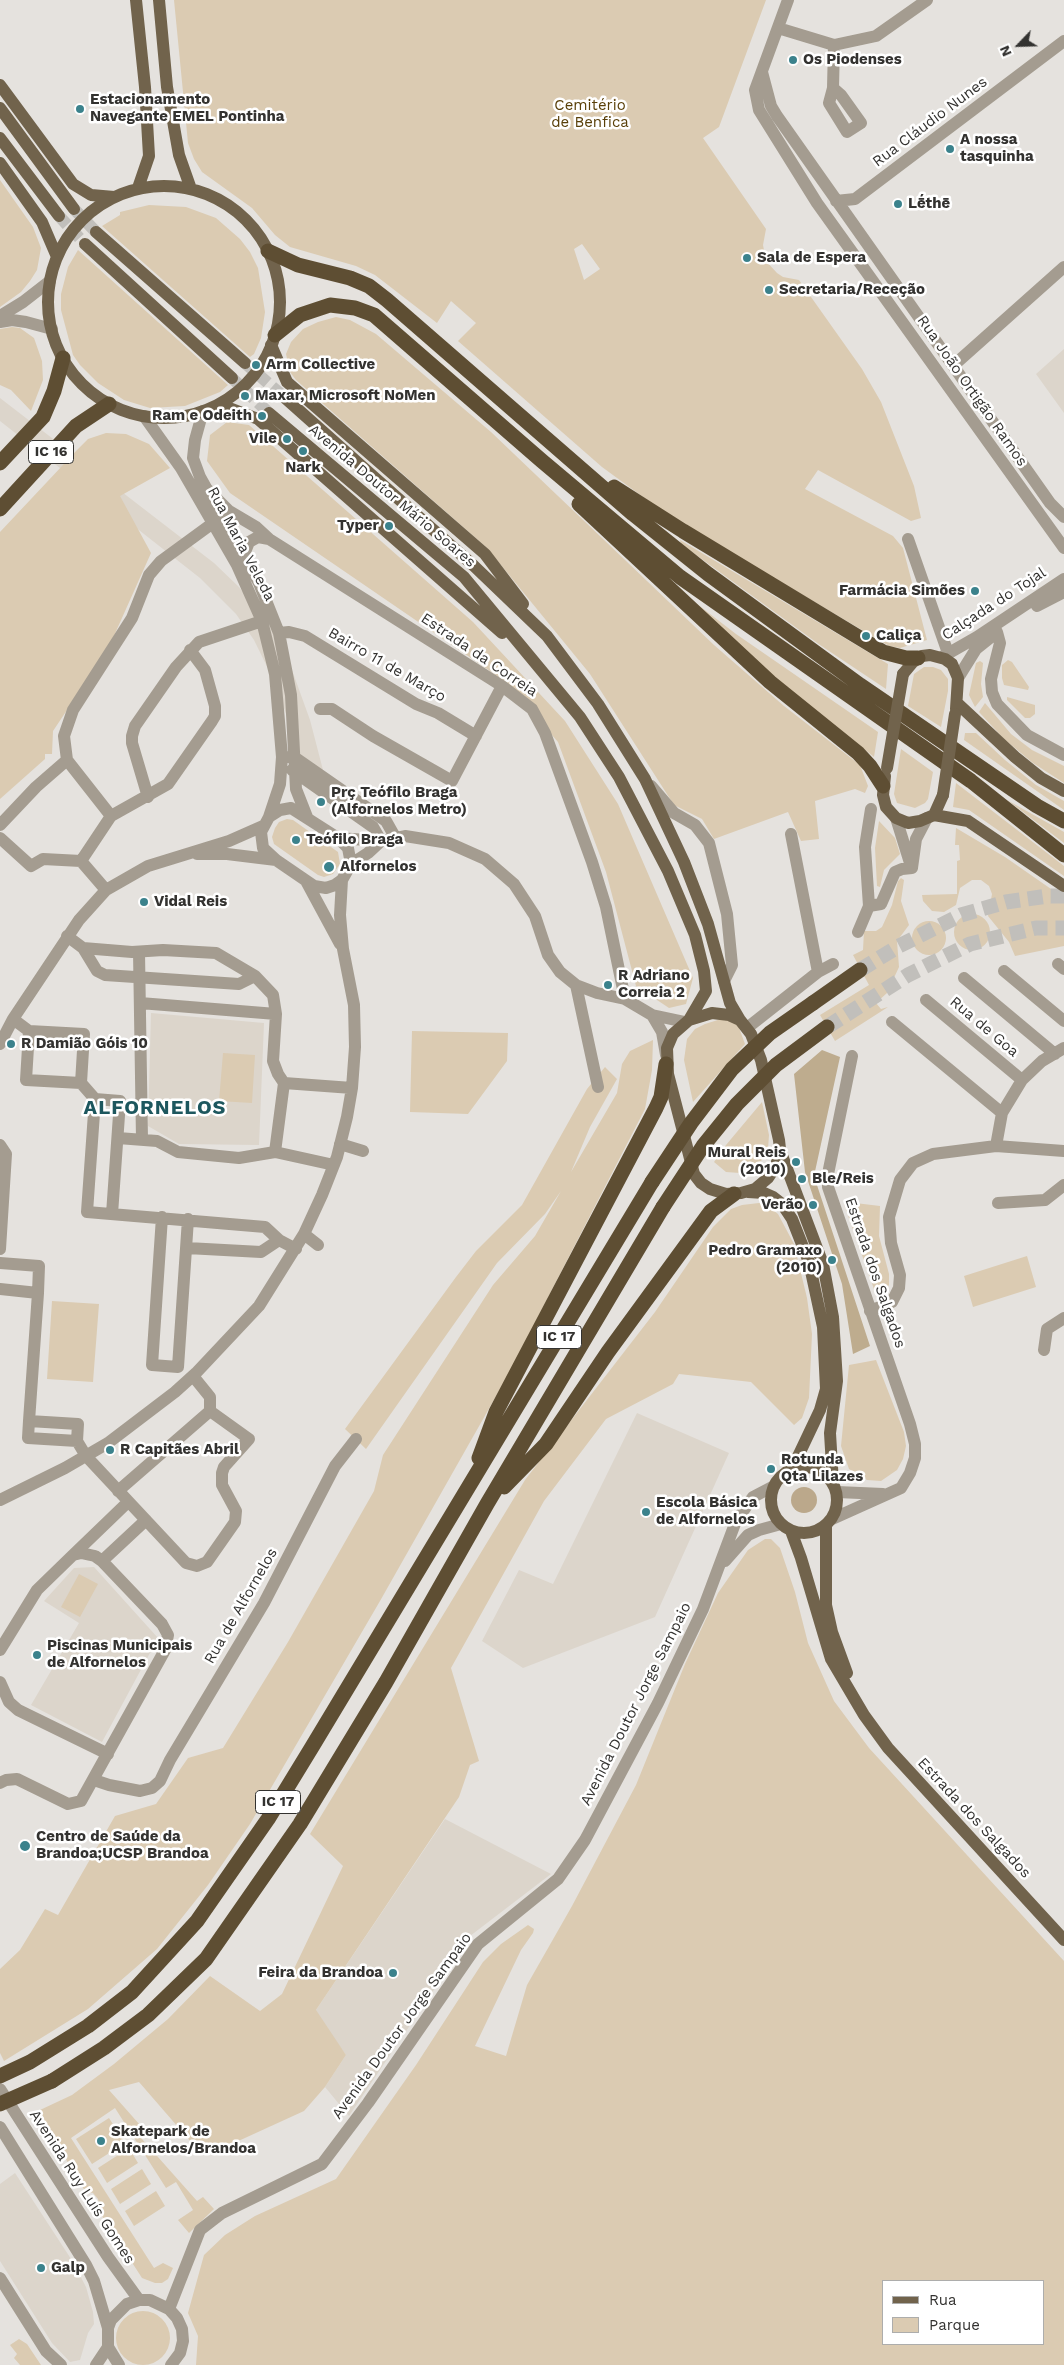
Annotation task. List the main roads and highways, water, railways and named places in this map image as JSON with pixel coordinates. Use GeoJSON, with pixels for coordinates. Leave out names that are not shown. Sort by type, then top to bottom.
{"type":"FeatureCollection","features":[{"type":"Feature","properties":{"kind":"highway"},"geometry":{"type":"LineString","coordinates":[[268,251],[298,265],[325,270],[369,286],[633,514],[708,574],[860,685],[1037,806],[1064,821]]}},
{"type":"Feature","properties":{"kind":"highway"},"geometry":{"type":"LineString","coordinates":[[273,340],[300,315],[330,305],[355,308],[374,315],[542,461],[680,577],[971,781],[1064,855]]}},
{"type":"Feature","properties":{"kind":"highway","name":"IC 16"},"geometry":{"type":"LineString","coordinates":[[0,463],[43,417],[54,391],[63,358]]}},
{"type":"Feature","properties":{"kind":"highway","name":"IC 16"},"geometry":{"type":"LineString","coordinates":[[0,509],[76,426],[109,404]]}},
{"type":"Feature","properties":{"kind":"highway"},"geometry":{"type":"LineString","coordinates":[[558,450],[683,532],[883,652],[906,658],[918,658]]}},
{"type":"Feature","properties":{"kind":"highway"},"geometry":{"type":"LineString","coordinates":[[542,461],[582,508],[650,572],[770,682],[866,760],[883,786]]}},
{"type":"Feature","properties":{"kind":"highway","name":"IC 17"},"geometry":{"type":"LineString","coordinates":[[0,2076],[30,2062],[88,2026],[132,1992],[197,1921],[268,1819],[467,1492],[652,1182],[691,1123],[732,1069],[770,1033],[860,970]]}},
{"type":"Feature","properties":{"kind":"highway","name":"IC 17"},"geometry":{"type":"LineString","coordinates":[[0,2104],[52,2081],[104,2048],[148,2015],[206,1959],[300,1824],[386,1682],[487,1504],[663,1207],[703,1146],[737,1104],[776,1065],[827,1027]]}},
{"type":"Feature","properties":{"kind":"highway"},"geometry":{"type":"LineString","coordinates":[[467,1492],[496,1412],[656,1108],[661,1097],[666,1059]]}},
{"type":"Feature","properties":{"kind":"highway"},"geometry":{"type":"LineString","coordinates":[[487,1504],[546,1444],[608,1352],[711,1211],[740,1193]]}},
{"type":"Feature","properties":{"kind":"main road"},"geometry":{"type":"LineString","coordinates":[[136,0],[145,87],[149,156],[138,188]]}},
{"type":"Feature","properties":{"kind":"main road"},"geometry":{"type":"LineString","coordinates":[[159,0],[167,87],[177,146],[191,189]]}},
{"type":"Feature","properties":{"kind":"main road"},"geometry":{"type":"LineString","coordinates":[[0,85],[73,184],[91,195],[114,197]]}},
{"type":"Feature","properties":{"kind":"main road"},"geometry":{"type":"LineString","coordinates":[[0,108],[74,209]]}},
{"type":"Feature","properties":{"kind":"main road"},"geometry":{"type":"LineString","coordinates":[[0,138],[58,216]]}},
{"type":"Feature","properties":{"kind":"main road"},"geometry":{"type":"LineString","coordinates":[[0,163],[42,222],[57,257]]}},
{"type":"Feature","properties":{"kind":"main road"},"geometry":{"type":"LineString","coordinates":[[174,186],[191,189],[215,198],[237,212],[255,230],[268,251],[278,278],[280,307],[273,340],[255,373],[238,390],[219,404],[203,411],[164,418],[144,416],[109,404],[91,392],[63,358],[52,329],[49,305],[50,281],[57,257],[74,228],[100,205],[114,197],[138,188],[174,186]]}},
{"type":"Feature","properties":{"kind":"main road"},"geometry":{"type":"LineString","coordinates":[[96,232],[245,363]]}},
{"type":"Feature","properties":{"kind":"main road"},"geometry":{"type":"LineString","coordinates":[[85,244],[232,378]]}},
{"type":"Feature","properties":{"kind":"main road"},"geometry":{"type":"LineString","coordinates":[[273,340],[287,382],[485,554],[547,636]]}},
{"type":"Feature","properties":{"kind":"main road","name":"Avenida Doutor Mário Soares"},"geometry":{"type":"LineString","coordinates":[[284,397],[474,566],[547,636],[598,704],[644,779],[684,862],[708,924],[730,1003],[756,1045],[780,1149]]}},
{"type":"Feature","properties":{"kind":"main road"},"geometry":{"type":"LineString","coordinates":[[219,404],[258,419],[454,589],[539,667]]}},
{"type":"Feature","properties":{"kind":"main road","name":"Avenida Doutor Mário Soares"},"geometry":{"type":"LineString","coordinates":[[269,413],[464,577],[580,717],[619,777],[668,871],[695,935],[704,971],[706,991],[687,1021],[670,1040],[666,1059]]}},
{"type":"Feature","properties":{"kind":"main road"},"geometry":{"type":"LineString","coordinates":[[930,816],[942,795],[956,709],[958,678],[952,664],[945,655],[930,655],[918,658],[903,674],[883,786],[886,807],[896,818],[913,823],[930,816],[968,821],[1064,886]]}},
{"type":"Feature","properties":{"kind":"main road"},"geometry":{"type":"LineString","coordinates":[[956,709],[1041,778],[1064,791]]}},
{"type":"Feature","properties":{"kind":"main road"},"geometry":{"type":"LineString","coordinates":[[687,1021],[712,1013],[728,1015],[743,1024]]}},
{"type":"Feature","properties":{"kind":"main road"},"geometry":{"type":"LineString","coordinates":[[666,1059],[694,1174],[701,1183],[710,1189],[740,1193],[764,1193],[773,1197],[782,1204],[792,1219],[809,1262],[823,1327],[826,1389],[820,1410],[792,1469]]}},
{"type":"Feature","properties":{"kind":"main road"},"geometry":{"type":"LineString","coordinates":[[740,1193],[762,1184],[768,1178],[776,1166],[780,1149]]}},
{"type":"Feature","properties":{"kind":"main road"},"geometry":{"type":"LineString","coordinates":[[780,1149],[823,1264],[833,1317],[837,1381],[830,1433],[838,1501],[829,1523],[809,1534],[786,1528],[771,1506],[774,1486],[784,1473],[792,1469],[811,1467],[827,1476],[835,1488]]}},
{"type":"Feature","properties":{"kind":"main road","name":"Estrada dos Salgados"},"geometry":{"type":"LineString","coordinates":[[829,1523],[826,1605],[842,1662],[864,1715]]}},
{"type":"Feature","properties":{"kind":"main road","name":"Estrada dos Salgados"},"geometry":{"type":"LineString","coordinates":[[786,1528],[801,1558],[831,1658],[864,1715],[888,1748],[1064,1940]]}},
{"type":"Feature","properties":{"kind":"tunnel"},"geometry":{"type":"LineString","coordinates":[[74,209],[96,232]]}},
{"type":"Feature","properties":{"kind":"tunnel"},"geometry":{"type":"LineString","coordinates":[[59,216],[85,244]]}},
{"type":"Feature","properties":{"kind":"tunnel"},"geometry":{"type":"LineString","coordinates":[[245,363],[284,397]]}},
{"type":"Feature","properties":{"kind":"tunnel"},"geometry":{"type":"LineString","coordinates":[[232,378],[269,413]]}},
{"type":"Feature","properties":{"kind":"tunnel"},"geometry":{"type":"LineString","coordinates":[[860,970],[899,946],[961,915],[1006,902],[1048,896],[1064,896]]}},
{"type":"Feature","properties":{"kind":"tunnel"},"geometry":{"type":"LineString","coordinates":[[827,1027],[908,975],[970,944],[1036,928],[1064,928]]}},
{"type":"Feature","properties":{"kind":"place","name":"Os Piodenses"},"geometry":{"type":"Point","coordinates":[793,60]}},
{"type":"Feature","properties":{"kind":"place","name":"Estacionamento Navegante EMEL Pontinha"},"geometry":{"type":"Point","coordinates":[80,109]}},
{"type":"Feature","properties":{"kind":"place","name":"A nossa tasquinha"},"geometry":{"type":"Point","coordinates":[950,149]}},
{"type":"Feature","properties":{"kind":"place","name":"Lḗthē"},"geometry":{"type":"Point","coordinates":[898,204]}},
{"type":"Feature","properties":{"kind":"place","name":"Sala de Espera"},"geometry":{"type":"Point","coordinates":[747,258]}},
{"type":"Feature","properties":{"kind":"place","name":"Secretaria/Receção"},"geometry":{"type":"Point","coordinates":[769,290]}},
{"type":"Feature","properties":{"kind":"place","name":"Arm Collective"},"geometry":{"type":"Point","coordinates":[256,365]}},
{"type":"Feature","properties":{"kind":"place","name":"Maxar, Microsoft NoMen"},"geometry":{"type":"Point","coordinates":[245,396]}},
{"type":"Feature","properties":{"kind":"place","name":"Ram e Odeith"},"geometry":{"type":"Point","coordinates":[262,416]}},
{"type":"Feature","properties":{"kind":"place","name":"Vile"},"geometry":{"type":"Point","coordinates":[287,439]}},
{"type":"Feature","properties":{"kind":"place","name":"Nark"},"geometry":{"type":"Point","coordinates":[303,451]}},
{"type":"Feature","properties":{"kind":"place","name":"Typer"},"geometry":{"type":"Point","coordinates":[389,526]}},
{"type":"Feature","properties":{"kind":"place","name":"Farmácia Simões"},"geometry":{"type":"Point","coordinates":[975,591]}},
{"type":"Feature","properties":{"kind":"place","name":"Caliça"},"geometry":{"type":"Point","coordinates":[866,636]}},
{"type":"Feature","properties":{"kind":"place","name":"Prç Teófilo Braga (Alfornelos Metro)"},"geometry":{"type":"Point","coordinates":[321,802]}},
{"type":"Feature","properties":{"kind":"place","name":"Teófilo Braga"},"geometry":{"type":"Point","coordinates":[296,840]}},
{"type":"Feature","properties":{"kind":"place","name":"Alfornelos"},"geometry":{"type":"Point","coordinates":[329,867]}},
{"type":"Feature","properties":{"kind":"place","name":"Vidal Reis"},"geometry":{"type":"Point","coordinates":[144,902]}},
{"type":"Feature","properties":{"kind":"place","name":"R Adriano Correia 2"},"geometry":{"type":"Point","coordinates":[608,985]}},
{"type":"Feature","properties":{"kind":"place","name":"R Damião Góis 10"},"geometry":{"type":"Point","coordinates":[11,1044]}},
{"type":"Feature","properties":{"kind":"place","name":"Mural Reis (2010)"},"geometry":{"type":"Point","coordinates":[796,1162]}},
{"type":"Feature","properties":{"kind":"place","name":"Ble/Reis"},"geometry":{"type":"Point","coordinates":[802,1179]}},
{"type":"Feature","properties":{"kind":"place","name":"Verão"},"geometry":{"type":"Point","coordinates":[813,1205]}},
{"type":"Feature","properties":{"kind":"place","name":"Pedro Gramaxo (2010)"},"geometry":{"type":"Point","coordinates":[832,1260]}},
{"type":"Feature","properties":{"kind":"place","name":"R Capitães Abril"},"geometry":{"type":"Point","coordinates":[110,1450]}},
{"type":"Feature","properties":{"kind":"place","name":"Rotunda Qta Lilazes"},"geometry":{"type":"Point","coordinates":[771,1469]}},
{"type":"Feature","properties":{"kind":"place","name":"Escola Básica de Alfornelos"},"geometry":{"type":"Point","coordinates":[646,1512]}},
{"type":"Feature","properties":{"kind":"place","name":"Piscinas Municipais de Alfornelos"},"geometry":{"type":"Point","coordinates":[37,1655]}},
{"type":"Feature","properties":{"kind":"place","name":"Centro de Saúde da Brandoa;UCSP Brandoa"},"geometry":{"type":"Point","coordinates":[25,1846]}},
{"type":"Feature","properties":{"kind":"place","name":"Feira da Brandoa"},"geometry":{"type":"Point","coordinates":[393,1973]}},
{"type":"Feature","properties":{"kind":"place","name":"Skatepark de Alfornelos/Brandoa"},"geometry":{"type":"Point","coordinates":[101,2141]}},
{"type":"Feature","properties":{"kind":"place","name":"Galp"},"geometry":{"type":"Point","coordinates":[41,2268]}},
{"type":"Feature","properties":{"kind":"district","name":"ALFORNELOS"},"geometry":{"type":"Point","coordinates":[155,1108]}},
{"type":"Feature","properties":{"kind":"park label","name":"Cemitério de Benfica"},"geometry":{"type":"Point","coordinates":[590,114]}}]}
